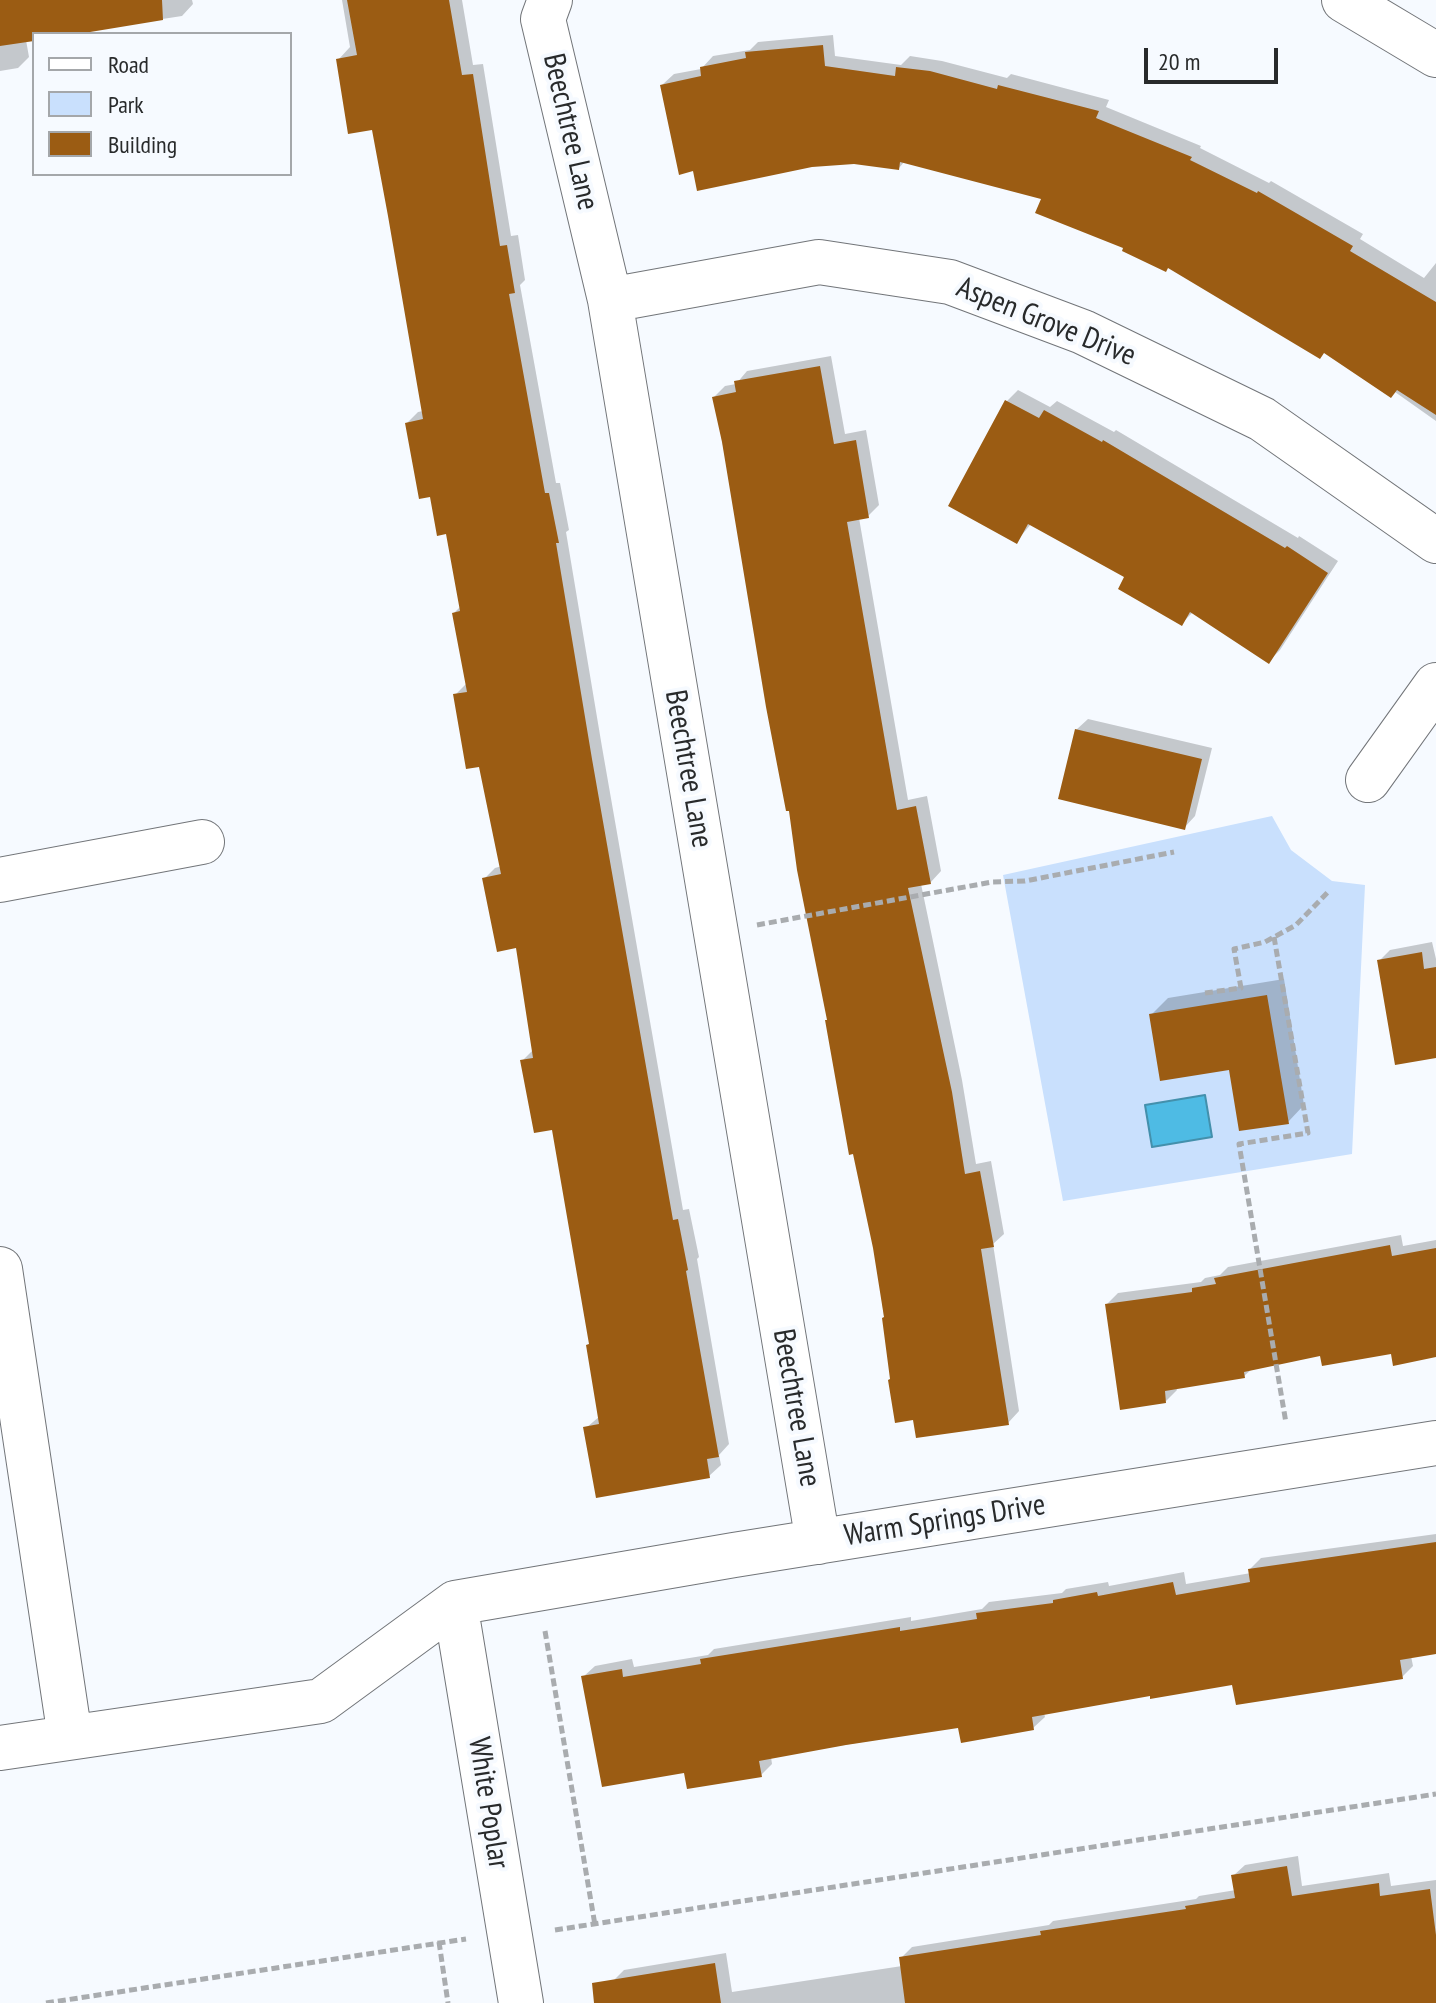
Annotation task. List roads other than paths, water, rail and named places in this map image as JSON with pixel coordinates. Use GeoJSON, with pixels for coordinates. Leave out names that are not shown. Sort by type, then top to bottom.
{"type":"FeatureCollection","features":[{"type":"Feature","properties":{"kind":"street","name":"Beechtree Lane"},"geometry":{"type":"LineString","coordinates":[[550,0],[543,19],[610,300],[818,1542]]}},
{"type":"Feature","properties":{"kind":"street"},"geometry":{"type":"LineString","coordinates":[[1344,0],[1436,55]]}},
{"type":"Feature","properties":{"kind":"street","name":"Aspen Grove Drive"},"geometry":{"type":"LineString","coordinates":[[610,300],[819,262],[950,282],[1083,332],[1262,419],[1436,541]]}},
{"type":"Feature","properties":{"kind":"street"},"geometry":{"type":"LineString","coordinates":[[1368,780],[1436,685]]}},
{"type":"Feature","properties":{"kind":"street"},"geometry":{"type":"LineString","coordinates":[[0,880],[202,842]]}},
{"type":"Feature","properties":{"kind":"street"},"geometry":{"type":"LineString","coordinates":[[0,1269],[70,1737]]}},
{"type":"Feature","properties":{"kind":"street","name":"Warm Springs Drive"},"geometry":{"type":"LineString","coordinates":[[455,1603],[1436,1443]]}},
{"type":"Feature","properties":{"kind":"street"},"geometry":{"type":"LineString","coordinates":[[0,1748],[321,1701],[455,1603]]}},
{"type":"Feature","properties":{"kind":"street","name":"White Poplar"},"geometry":{"type":"LineString","coordinates":[[455,1603],[521,2003]]}},
{"type":"Feature","properties":{"kind":"water"},"geometry":{"type":"Polygon","coordinates":[[[1205,1095],[1212,1137],[1152,1147],[1145,1105],[1205,1095]]]}}]}
